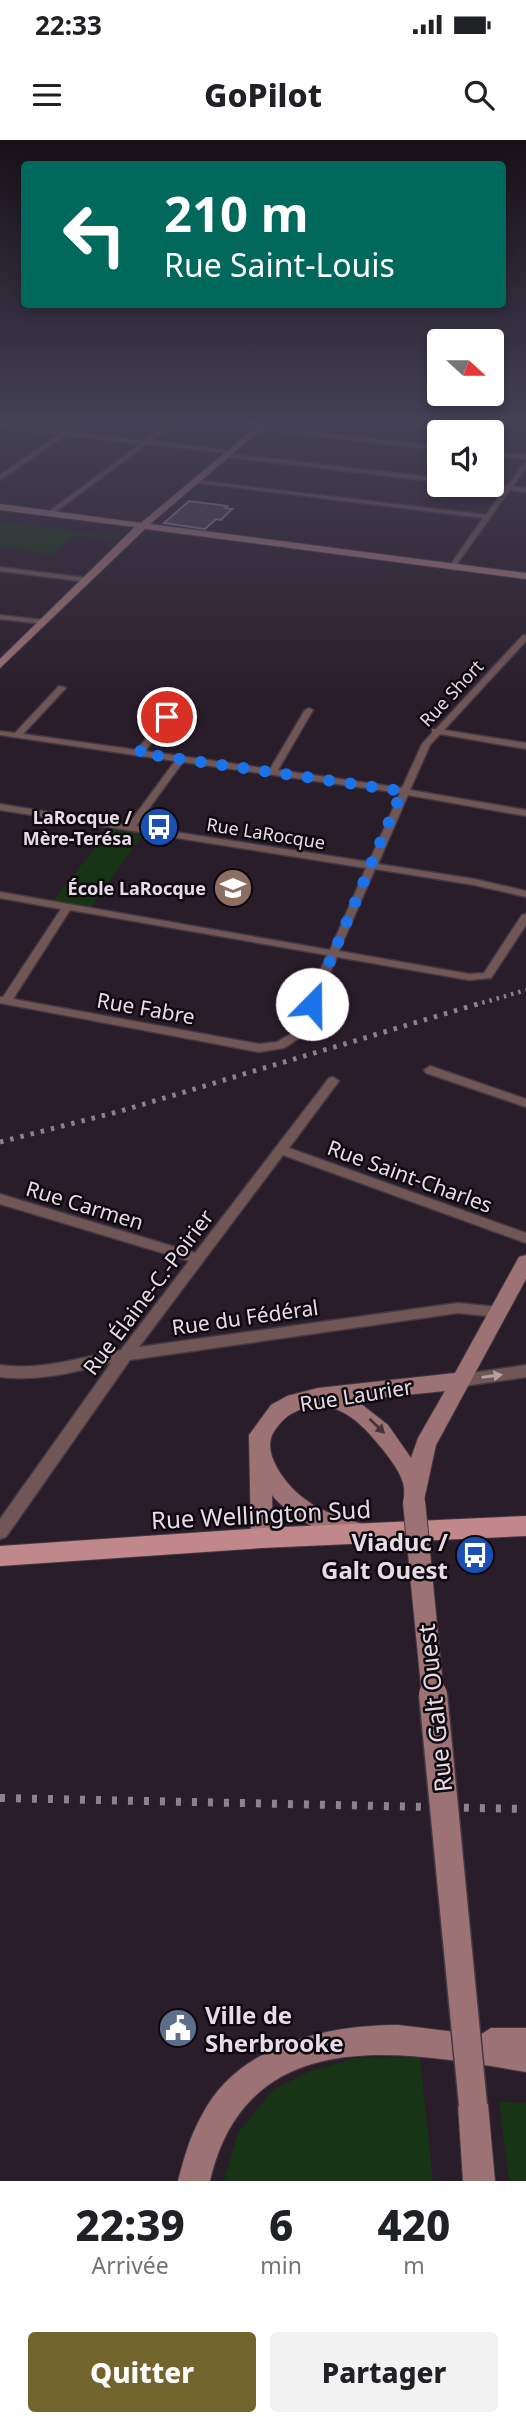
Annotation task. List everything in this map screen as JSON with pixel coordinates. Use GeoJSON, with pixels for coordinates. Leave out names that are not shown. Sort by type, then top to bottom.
{"type":"FeatureCollection","features":[{"type":"Feature","properties":{"kind":"main road","name":"Rue Wellington Sud"},"geometry":{"type":"LineString","coordinates":[[0,1556],[262,1538],[526,1526]]}},
{"type":"Feature","properties":{"kind":"street"},"geometry":{"type":"LineString","coordinates":[[58,515],[526,576]]}},
{"type":"Feature","properties":{"kind":"street"},"geometry":{"type":"LineString","coordinates":[[0,665],[155,515]]}},
{"type":"Feature","properties":{"kind":"street"},"geometry":{"type":"LineString","coordinates":[[452,567],[487,517],[472,515]]}},
{"type":"Feature","properties":{"kind":"street"},"geometry":{"type":"LineString","coordinates":[[0,569],[87,580]]}},
{"type":"Feature","properties":{"kind":"street"},"geometry":{"type":"LineString","coordinates":[[0,617],[43,622]]}},
{"type":"Feature","properties":{"kind":"street","name":"Rue Short"},"geometry":{"type":"LineString","coordinates":[[286,1043],[301,1029],[402,791],[426,744],[435,731],[526,637]]}},
{"type":"Feature","properties":{"kind":"street"},"geometry":{"type":"LineString","coordinates":[[16,736],[62,688]]}},
{"type":"Feature","properties":{"kind":"street"},"geometry":{"type":"LineString","coordinates":[[139,753],[182,699]]}},
{"type":"Feature","properties":{"kind":"street"},"geometry":{"type":"LineString","coordinates":[[272,773],[309,710]]}},
{"type":"Feature","properties":{"kind":"street"},"geometry":{"type":"LineString","coordinates":[[435,731],[526,746]]}},
{"type":"Feature","properties":{"kind":"street"},"geometry":{"type":"LineString","coordinates":[[0,733],[402,791],[526,813]]}},
{"type":"Feature","properties":{"kind":"street"},"geometry":{"type":"LineString","coordinates":[[131,827],[180,760]]}},
{"type":"Feature","properties":{"kind":"street","name":"Rue LaRocque"},"geometry":{"type":"LineString","coordinates":[[0,807],[474,882],[526,894]]}},
{"type":"Feature","properties":{"kind":"street"},"geometry":{"type":"LineString","coordinates":[[0,895],[469,977],[487,976],[526,917]]}},
{"type":"Feature","properties":{"kind":"street"},"geometry":{"type":"LineString","coordinates":[[3,1001],[67,907]]}},
{"type":"Feature","properties":{"kind":"street","name":"Rue Fabre"},"geometry":{"type":"LineString","coordinates":[[3,1001],[259,1048],[271,1048],[286,1043]]}},
{"type":"Feature","properties":{"kind":"street"},"geometry":{"type":"LineString","coordinates":[[430,1070],[526,1103]]}},
{"type":"Feature","properties":{"kind":"street","name":"Rue Élaine-C.-Poirier"},"geometry":{"type":"LineString","coordinates":[[0,1532],[127,1354],[333,1081]]}},
{"type":"Feature","properties":{"kind":"street","name":"Rue Saint-Charles"},"geometry":{"type":"LineString","coordinates":[[281,1150],[526,1238]]}},
{"type":"Feature","properties":{"kind":"street","name":"Rue Carmen"},"geometry":{"type":"LineString","coordinates":[[0,1199],[199,1259]]}},
{"type":"Feature","properties":{"kind":"street","name":"Rue Galt Ouest"},"geometry":{"type":"LineString","coordinates":[[479,2181],[415,1493],[426,1444],[458,1381],[526,1262]]}},
{"type":"Feature","properties":{"kind":"street","name":"Rue du Fédéral"},"geometry":{"type":"LineString","coordinates":[[0,1371],[16,1374],[41,1371],[127,1354],[458,1308],[497,1312]]}},
{"type":"Feature","properties":{"kind":"street","name":"Rue Laurier"},"geometry":{"type":"LineString","coordinates":[[262,1538],[258,1450],[260,1435],[278,1411],[294,1402],[318,1396],[526,1371]]}},
{"type":"Feature","properties":{"kind":"street"},"geometry":{"type":"LineString","coordinates":[[318,1396],[345,1403],[374,1423],[388,1438],[415,1493]]}},
{"type":"Feature","properties":{"kind":"street"},"geometry":{"type":"LineString","coordinates":[[258,1450],[284,1497],[308,1516],[362,1534]]}},
{"type":"Feature","properties":{"kind":"street"},"geometry":{"type":"LineString","coordinates":[[194,2181],[208,2132],[222,2106],[252,2078],[274,2066],[318,2049],[354,2041],[526,2043]]}},
{"type":"Feature","properties":{"kind":"street"},"geometry":{"type":"LineString","coordinates":[[445,2044],[526,2057]]}},
{"type":"Feature","properties":{"kind":"green space"},"geometry":{"type":"Polygon","coordinates":[[[0,522],[119,537],[115,540],[75,535],[53,554],[0,547],[0,522]]]}},
{"type":"Feature","properties":{"kind":"green space"},"geometry":{"type":"Polygon","coordinates":[[[114,825],[147,829],[88,911],[50,904],[114,825]]]}},
{"type":"Feature","properties":{"kind":"green space"},"geometry":{"type":"Polygon","coordinates":[[[357,2058],[420,2058],[433,2181],[224,2181],[238,2133],[273,2090],[311,2071],[357,2058]]]}},
{"type":"Feature","properties":{"kind":"green space"},"geometry":{"type":"Polygon","coordinates":[[[499,2102],[526,2103],[526,2181],[509,2181],[499,2102]]]}},
{"type":"Feature","properties":{"kind":"building"},"geometry":{"type":"Polygon","coordinates":[[[173,515],[226,515],[221,520],[216,519],[205,529],[164,523],[173,515]]]}},
{"type":"Feature","properties":{"kind":"railway"},"geometry":{"type":"LineString","coordinates":[[475,1005],[526,990]]}},
{"type":"Feature","properties":{"kind":"railway"},"geometry":{"type":"LineString","coordinates":[[0,1142],[121,1111],[481,1003]]}},
{"type":"Feature","properties":{"kind":"railway"},"geometry":{"type":"LineString","coordinates":[[0,1798],[526,1809]]}},
{"type":"Feature","properties":{"kind":"place","name":"LaRocque / Mère-Terésa"},"geometry":{"type":"Point","coordinates":[159,827]}},
{"type":"Feature","properties":{"kind":"place","name":"École LaRocque"},"geometry":{"type":"Point","coordinates":[233,888]}},
{"type":"Feature","properties":{"kind":"place","name":"Viaduc / Galt Ouest"},"geometry":{"type":"Point","coordinates":[475,1555]}},
{"type":"Feature","properties":{"kind":"place","name":"Ville de Sherbrooke"},"geometry":{"type":"Point","coordinates":[178,2028]}},
{"type":"Feature","properties":{"kind":"route"},"geometry":{"type":"LineString","coordinates":[[167,717],[139,753],[402,791],[312,1004]]}}]}
